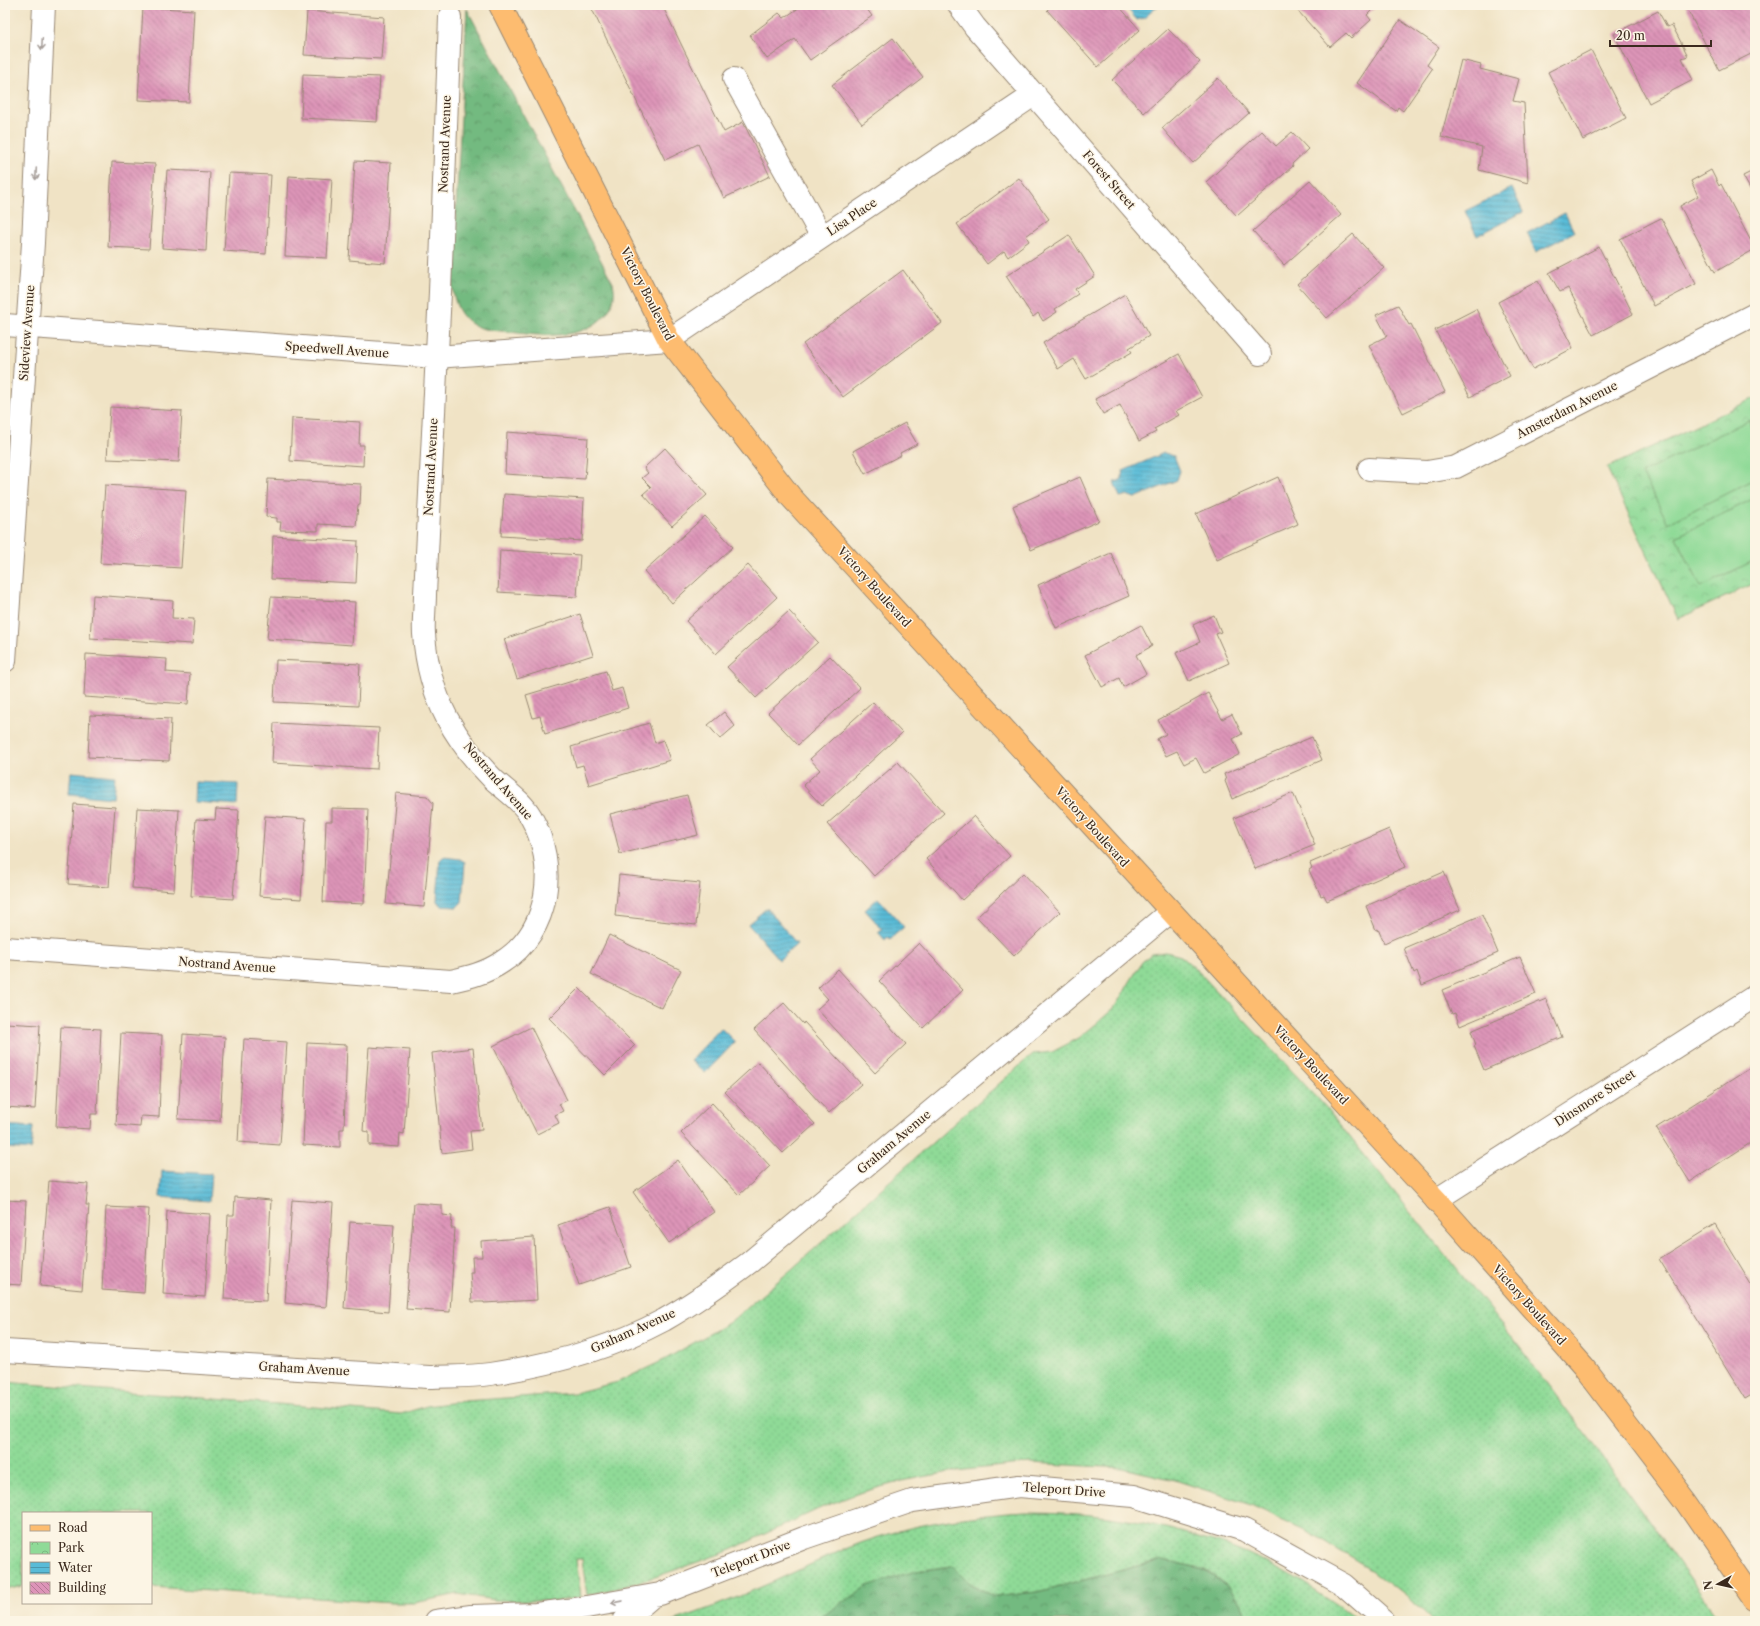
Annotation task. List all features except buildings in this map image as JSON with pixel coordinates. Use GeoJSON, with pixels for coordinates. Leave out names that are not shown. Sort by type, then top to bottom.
{"type":"FeatureCollection","features":[{"type":"Feature","properties":{"kind":"main road","name":"Victory Boulevard"},"geometry":{"type":"LineString","coordinates":[[500,5],[669,340],[791,496],[1170,912],[1436,1200],[1584,1366],[1687,1502],[1755,1601]]}},
{"type":"Feature","properties":{"kind":"street","name":"Sideview Avenue"},"geometry":{"type":"LineString","coordinates":[[5,661],[27,327],[44,5]]}},
{"type":"Feature","properties":{"kind":"street","name":"Forest Street"},"geometry":{"type":"LineString","coordinates":[[959,5],[975,27],[1035,94],[1260,354]]}},
{"type":"Feature","properties":{"kind":"street","name":"Nostrand Avenue"},"geometry":{"type":"LineString","coordinates":[[5,948],[441,982],[474,976],[502,962],[521,946],[536,925],[547,891],[548,866],[543,843],[531,816],[513,796],[493,779],[469,752],[447,718],[432,678],[424,634],[436,357],[441,284],[450,17]]}},
{"type":"Feature","properties":{"kind":"street"},"geometry":{"type":"LineString","coordinates":[[734,80],[822,237]]}},
{"type":"Feature","properties":{"kind":"street","name":"Lisa Place"},"geometry":{"type":"LineString","coordinates":[[669,340],[1035,94]]}},
{"type":"Feature","properties":{"kind":"street","name":"Amsterdam Avenue"},"geometry":{"type":"LineString","coordinates":[[1369,469],[1427,472],[1456,467],[1755,314]]}},
{"type":"Feature","properties":{"kind":"street","name":"Speedwell Avenue"},"geometry":{"type":"LineString","coordinates":[[5,325],[436,357],[669,340]]}},
{"type":"Feature","properties":{"kind":"street","name":"Graham Avenue"},"geometry":{"type":"LineString","coordinates":[[5,1351],[429,1377],[488,1374],[543,1365],[604,1347],[663,1320],[714,1289],[738,1271],[1170,912]]}},
{"type":"Feature","properties":{"kind":"street","name":"Dinsmore Street"},"geometry":{"type":"LineString","coordinates":[[1436,1200],[1755,996]]}},
{"type":"Feature","properties":{"kind":"street","name":"Teleport Drive"},"geometry":{"type":"LineString","coordinates":[[436,1621],[471,1616],[536,1614],[568,1610],[655,1594],[912,1501],[1019,1486],[1134,1496],[1244,1530],[1344,1585],[1385,1621]]}},
{"type":"Feature","properties":{"kind":"street","name":"Teleport Drive"},"geometry":{"type":"LineString","coordinates":[[624,1621],[655,1594]]}},
{"type":"Feature","properties":{"kind":"green space"},"geometry":{"type":"Polygon","coordinates":[[[467,9],[613,283],[614,299],[611,307],[597,323],[586,329],[561,335],[535,335],[488,330],[473,325],[458,309],[453,292],[452,281],[467,9]]]}},
{"type":"Feature","properties":{"kind":"green space"},"geometry":{"type":"Polygon","coordinates":[[[1755,398],[1755,583],[1678,619],[1607,468],[1755,398]]]}},
{"type":"Feature","properties":{"kind":"green space"},"geometry":{"type":"Polygon","coordinates":[[[1749,420],[1755,432],[1755,479],[1668,523],[1642,473],[1749,420]]]}},
{"type":"Feature","properties":{"kind":"green space"},"geometry":{"type":"Polygon","coordinates":[[[1755,498],[1755,560],[1701,587],[1676,537],[1755,498]]]}},
{"type":"Feature","properties":{"kind":"green space"},"geometry":{"type":"Polygon","coordinates":[[[1166,952],[1181,956],[1196,969],[1323,1104],[1511,1336],[1619,1479],[1721,1621],[1434,1621],[1424,1611],[1373,1571],[1307,1531],[1251,1505],[1175,1480],[1123,1468],[1030,1463],[956,1471],[906,1480],[859,1493],[825,1506],[726,1552],[655,1577],[622,1587],[587,1595],[582,1559],[576,1559],[581,1597],[557,1601],[494,1600],[458,1594],[414,1603],[392,1603],[152,1587],[152,1512],[22,1512],[22,1586],[5,1590],[5,1382],[401,1414],[427,1406],[465,1401],[574,1393],[618,1382],[664,1360],[730,1322],[792,1269],[1033,1054],[1052,1052],[1079,1038],[1096,1024],[1114,1008],[1142,962],[1151,954],[1166,952]]]}},
{"type":"Feature","properties":{"kind":"green space"},"geometry":{"type":"Polygon","coordinates":[[[1024,1512],[1068,1513],[1131,1520],[1225,1545],[1247,1553],[1298,1579],[1360,1621],[1249,1621],[1230,1587],[1205,1569],[1162,1560],[1037,1592],[995,1597],[970,1583],[952,1566],[916,1571],[819,1617],[815,1621],[673,1621],[775,1581],[860,1543],[893,1532],[949,1520],[1024,1512]]]}},
{"type":"Feature","properties":{"kind":"green space"},"geometry":{"type":"Polygon","coordinates":[[[1162,1560],[1204,1569],[1230,1587],[1249,1621],[815,1621],[867,1586],[916,1571],[953,1566],[970,1583],[995,1597],[1037,1592],[1162,1560]]]}},
{"type":"Feature","properties":{"kind":"water"},"geometry":{"type":"Polygon","coordinates":[[[1127,5],[1159,5],[1144,18],[1137,20],[1127,8],[1127,5]]]}},
{"type":"Feature","properties":{"kind":"water"},"geometry":{"type":"Polygon","coordinates":[[[1512,188],[1523,212],[1477,236],[1465,211],[1512,188]]]}},
{"type":"Feature","properties":{"kind":"water"},"geometry":{"type":"Polygon","coordinates":[[[1565,213],[1574,232],[1536,252],[1527,233],[1565,213]]]}},
{"type":"Feature","properties":{"kind":"water"},"geometry":{"type":"Polygon","coordinates":[[[1164,453],[1174,456],[1180,471],[1177,480],[1135,498],[1127,495],[1120,497],[1114,482],[1121,480],[1123,471],[1164,453]]]}},
{"type":"Feature","properties":{"kind":"water"},"geometry":{"type":"Polygon","coordinates":[[[71,772],[115,776],[113,798],[69,794],[71,772]]]}},
{"type":"Feature","properties":{"kind":"water"},"geometry":{"type":"Polygon","coordinates":[[[195,782],[238,784],[237,805],[194,802],[195,782]]]}},
{"type":"Feature","properties":{"kind":"water"},"geometry":{"type":"Polygon","coordinates":[[[443,857],[460,859],[465,862],[462,902],[457,907],[441,906],[437,901],[440,860],[443,857]]]}},
{"type":"Feature","properties":{"kind":"water"},"geometry":{"type":"Polygon","coordinates":[[[878,898],[904,927],[890,939],[888,937],[885,940],[878,932],[882,929],[865,910],[878,898]]]}},
{"type":"Feature","properties":{"kind":"water"},"geometry":{"type":"Polygon","coordinates":[[[767,908],[797,944],[779,960],[748,924],[767,908]]]}},
{"type":"Feature","properties":{"kind":"water"},"geometry":{"type":"Polygon","coordinates":[[[721,1028],[735,1042],[705,1073],[691,1060],[721,1028]]]}},
{"type":"Feature","properties":{"kind":"water"},"geometry":{"type":"Polygon","coordinates":[[[5,1125],[33,1127],[31,1150],[5,1148],[5,1125]]]}},
{"type":"Feature","properties":{"kind":"water"},"geometry":{"type":"Polygon","coordinates":[[[162,1171],[211,1174],[209,1201],[160,1197],[162,1171]]]}}]}
